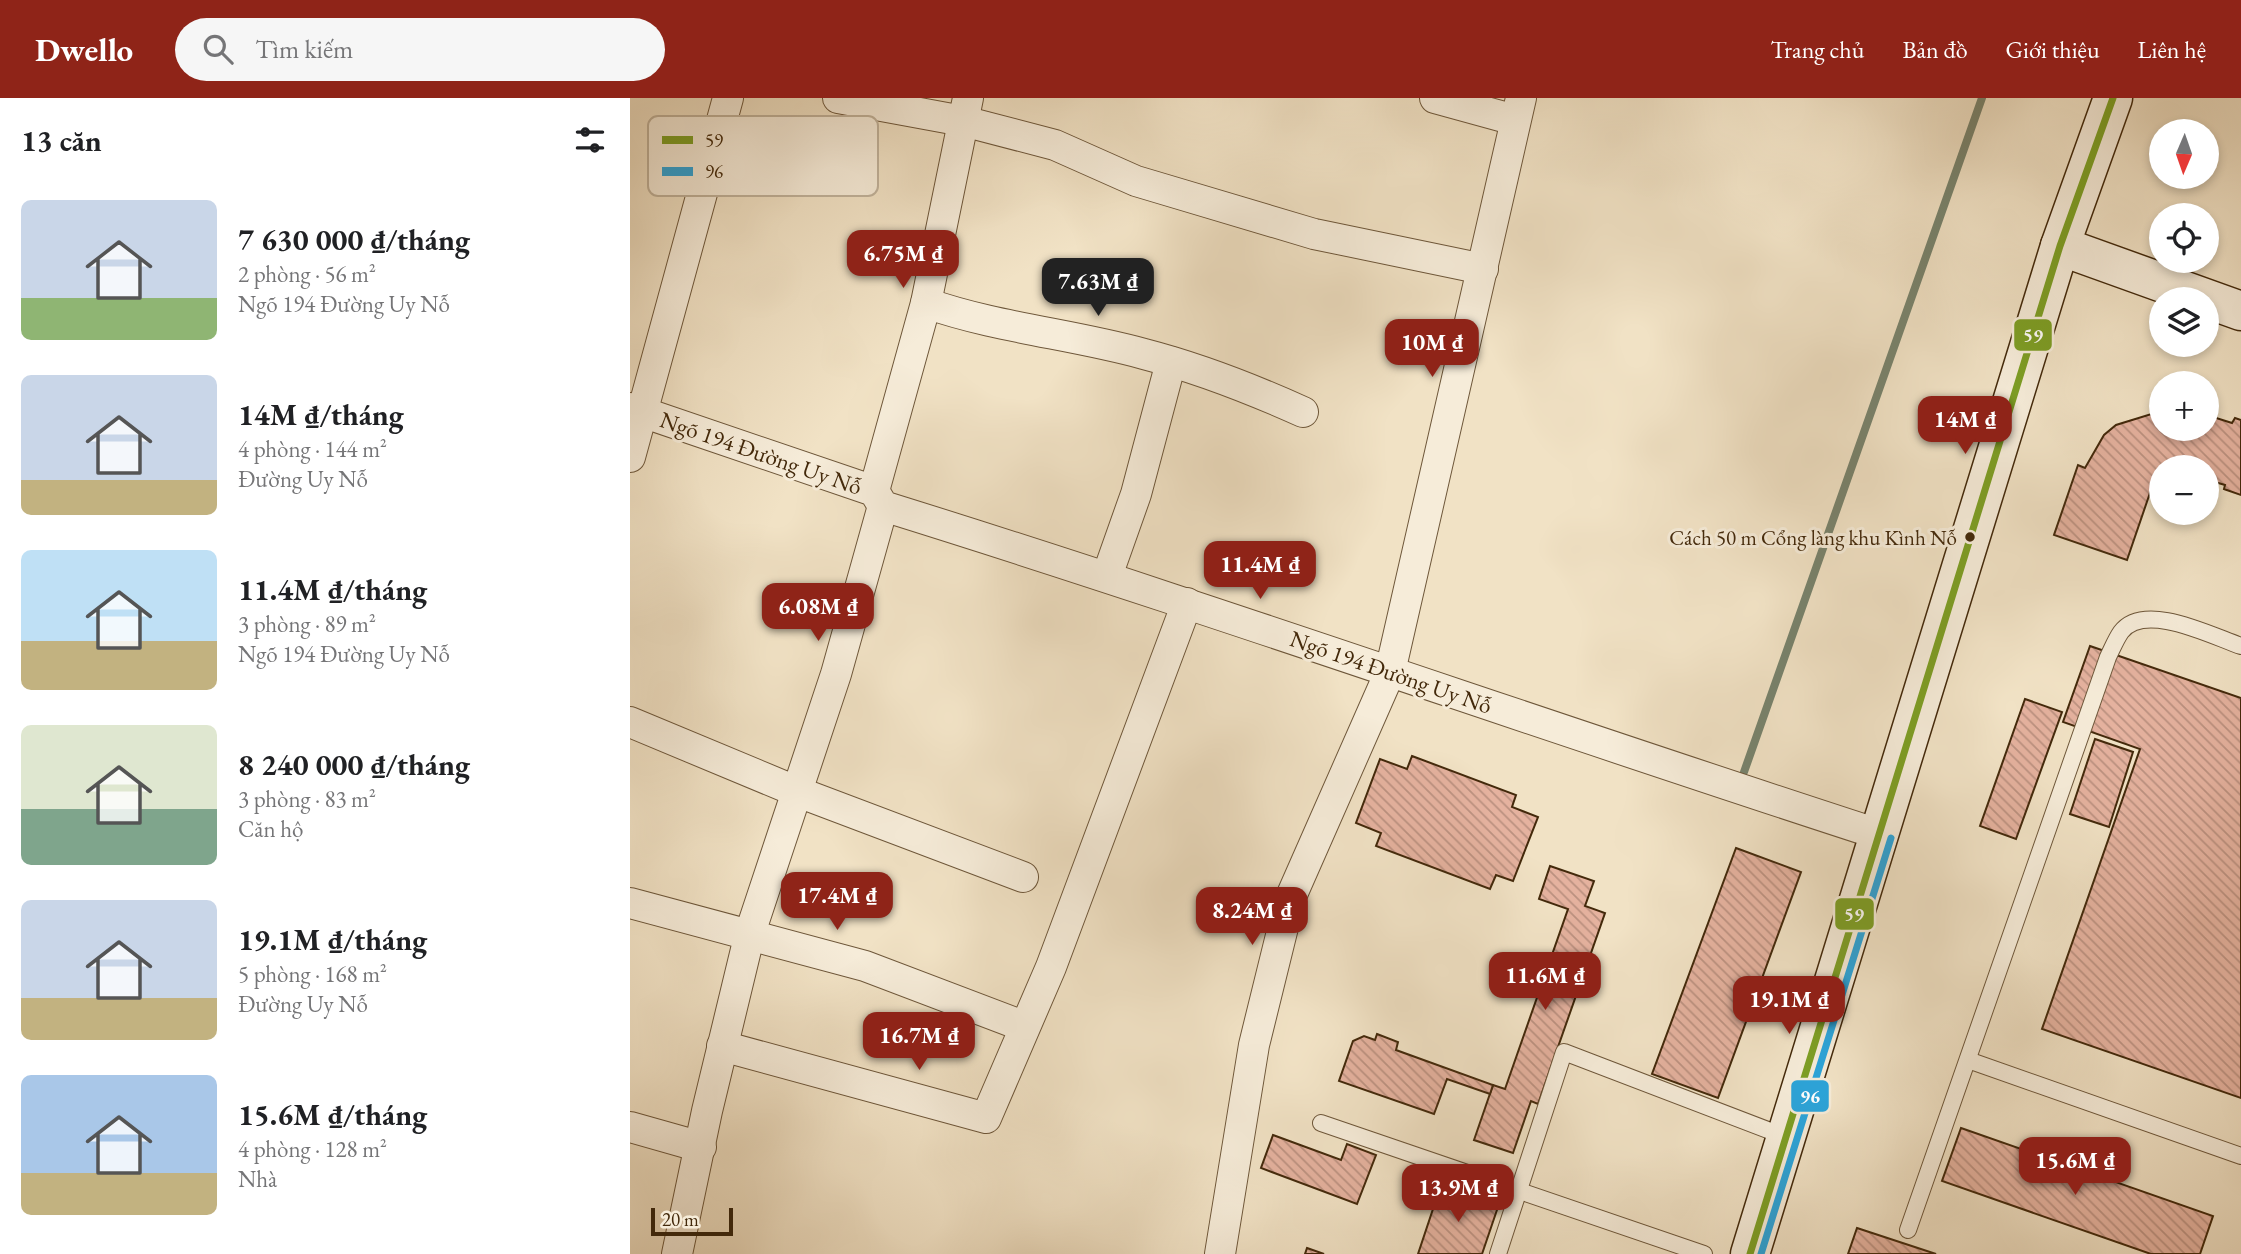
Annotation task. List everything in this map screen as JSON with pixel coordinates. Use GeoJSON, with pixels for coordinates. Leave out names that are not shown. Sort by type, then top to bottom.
{"type":"FeatureCollection","features":[{"type":"Feature","properties":{"kind":"street"},"geometry":{"type":"LineString","coordinates":[[723,116],[728,98]]}},
{"type":"Feature","properties":{"kind":"street"},"geometry":{"type":"LineString","coordinates":[[838,98],[965,109],[1136,181],[1314,234],[1483,269]]}},
{"type":"Feature","properties":{"kind":"street"},"geometry":{"type":"LineString","coordinates":[[1220,1254],[1254,1045],[1290,899],[1390,672],[1518,109],[1435,98]]}},
{"type":"Feature","properties":{"kind":"street"},"geometry":{"type":"LineString","coordinates":[[1751,1254],[1789,1138],[2060,246],[2113,98]]}},
{"type":"Feature","properties":{"kind":"street"},"geometry":{"type":"LineString","coordinates":[[677,1254],[684,1212],[750,933],[836,674],[926,303],[965,109]]}},
{"type":"Feature","properties":{"kind":"street"},"geometry":{"type":"LineString","coordinates":[[630,457],[636,410],[699,196]]}},
{"type":"Feature","properties":{"kind":"street"},"geometry":{"type":"LineString","coordinates":[[2060,246],[2241,311]]}},
{"type":"Feature","properties":{"kind":"street"},"geometry":{"type":"LineString","coordinates":[[926,303],[969,318],[1143,353],[1251,389],[1303,412]]}},
{"type":"Feature","properties":{"kind":"street"},"geometry":{"type":"LineString","coordinates":[[1107,576],[1136,494],[1171,362]]}},
{"type":"Feature","properties":{"kind":"street","name":"Ngõ 194 Đường Uy Nỗ"},"geometry":{"type":"LineString","coordinates":[[636,410],[878,499],[1881,835]]}},
{"type":"Feature","properties":{"kind":"street"},"geometry":{"type":"LineString","coordinates":[[722,1046],[986,1118],[1023,1026],[1051,967],[1187,603]]}},
{"type":"Feature","properties":{"kind":"street"},"geometry":{"type":"LineString","coordinates":[[630,722],[798,792],[1023,877]]}},
{"type":"Feature","properties":{"kind":"street"},"geometry":{"type":"LineString","coordinates":[[630,903],[750,933],[864,966],[1023,1026]]}},
{"type":"Feature","properties":{"kind":"street"},"geometry":{"type":"LineString","coordinates":[[630,1127],[701,1147]]}},
{"type":"Feature","properties":{"kind":"lane"},"geometry":{"type":"LineString","coordinates":[[1909,1230],[2108,657],[2122,630],[2143,619],[2164,619],[2241,646]]}},
{"type":"Feature","properties":{"kind":"lane"},"geometry":{"type":"LineString","coordinates":[[1498,1254],[1564,1052],[1789,1138]]}},
{"type":"Feature","properties":{"kind":"lane"},"geometry":{"type":"LineString","coordinates":[[1968,1059],[2241,1156]]}},
{"type":"Feature","properties":{"kind":"lane"},"geometry":{"type":"LineString","coordinates":[[1321,1123],[1704,1254]]}},
{"type":"Feature","properties":{"kind":"building"},"geometry":{"type":"Polygon","coordinates":[[[2149,415],[2149,441],[2219,441],[2219,419],[2232,423],[2235,418],[2241,420],[2241,495],[2224,489],[2225,485],[2219,483],[2219,455],[2149,455],[2149,496],[2127,560],[2054,535],[2078,465],[2085,468],[2104,435],[2116,425],[2149,415]]]}},
{"type":"Feature","properties":{"kind":"building"},"geometry":{"type":"Polygon","coordinates":[[[2090,646],[2241,698],[2241,1098],[2042,1029],[2140,749],[2063,722],[2090,646]]]}},
{"type":"Feature","properties":{"kind":"building"},"geometry":{"type":"Polygon","coordinates":[[[2025,699],[2062,712],[2016,839],[1980,826],[2025,699]]]}},
{"type":"Feature","properties":{"kind":"building"},"geometry":{"type":"Polygon","coordinates":[[[2095,739],[2133,752],[2109,827],[2070,814],[2095,739]]]}},
{"type":"Feature","properties":{"kind":"building"},"geometry":{"type":"Polygon","coordinates":[[[1412,756],[1516,795],[1512,807],[1538,817],[1513,881],[1496,875],[1490,889],[1376,846],[1381,833],[1356,823],[1380,759],[1407,769],[1412,756]]]}},
{"type":"Feature","properties":{"kind":"building"},"geometry":{"type":"Polygon","coordinates":[[[1736,848],[1801,872],[1718,1098],[1652,1074],[1736,848]]]}},
{"type":"Feature","properties":{"kind":"building"},"geometry":{"type":"Polygon","coordinates":[[[1550,866],[1594,881],[1585,906],[1605,913],[1538,1104],[1531,1101],[1513,1153],[1474,1140],[1493,1085],[1505,1089],[1568,909],[1539,899],[1550,866]]]}},
{"type":"Feature","properties":{"kind":"building"},"geometry":{"type":"Polygon","coordinates":[[[1377,1034],[1398,1042],[1396,1050],[1493,1085],[1490,1094],[1447,1079],[1434,1114],[1339,1081],[1353,1041],[1364,1036],[1375,1040],[1377,1034]]]}},
{"type":"Feature","properties":{"kind":"building"},"geometry":{"type":"Polygon","coordinates":[[[1961,1128],[2213,1216],[2200,1254],[2151,1254],[1942,1181],[1961,1128]]]}},
{"type":"Feature","properties":{"kind":"building"},"geometry":{"type":"Polygon","coordinates":[[[1273,1135],[1341,1160],[1347,1144],[1376,1155],[1357,1204],[1261,1168],[1273,1135]]]}},
{"type":"Feature","properties":{"kind":"building"},"geometry":{"type":"Polygon","coordinates":[[[1441,1185],[1499,1204],[1482,1254],[1418,1254],[1441,1185]]]}},
{"type":"Feature","properties":{"kind":"building"},"geometry":{"type":"Polygon","coordinates":[[[1857,1228],[1936,1254],[1848,1254],[1857,1228]]]}},
{"type":"Feature","properties":{"kind":"building"},"geometry":{"type":"Polygon","coordinates":[[[1307,1248],[1324,1254],[1305,1254],[1307,1248]]]}},
{"type":"Feature","properties":{"kind":"waterway"},"geometry":{"type":"LineString","coordinates":[[1744,772],[1982,98]]}},
{"type":"Feature","properties":{"kind":"transit line","name":"59"},"geometry":{"type":"LineString","coordinates":[[1750,1254],[2060,246],[2113,98]]}},
{"type":"Feature","properties":{"kind":"transit line","name":"96"},"geometry":{"type":"LineString","coordinates":[[1761,1254],[1891,838]]}},
{"type":"Feature","properties":{"kind":"place","name":"Cách 50 m Cổng làng khu Kình Nỗ"},"geometry":{"type":"Point","coordinates":[1970,537]}}]}
